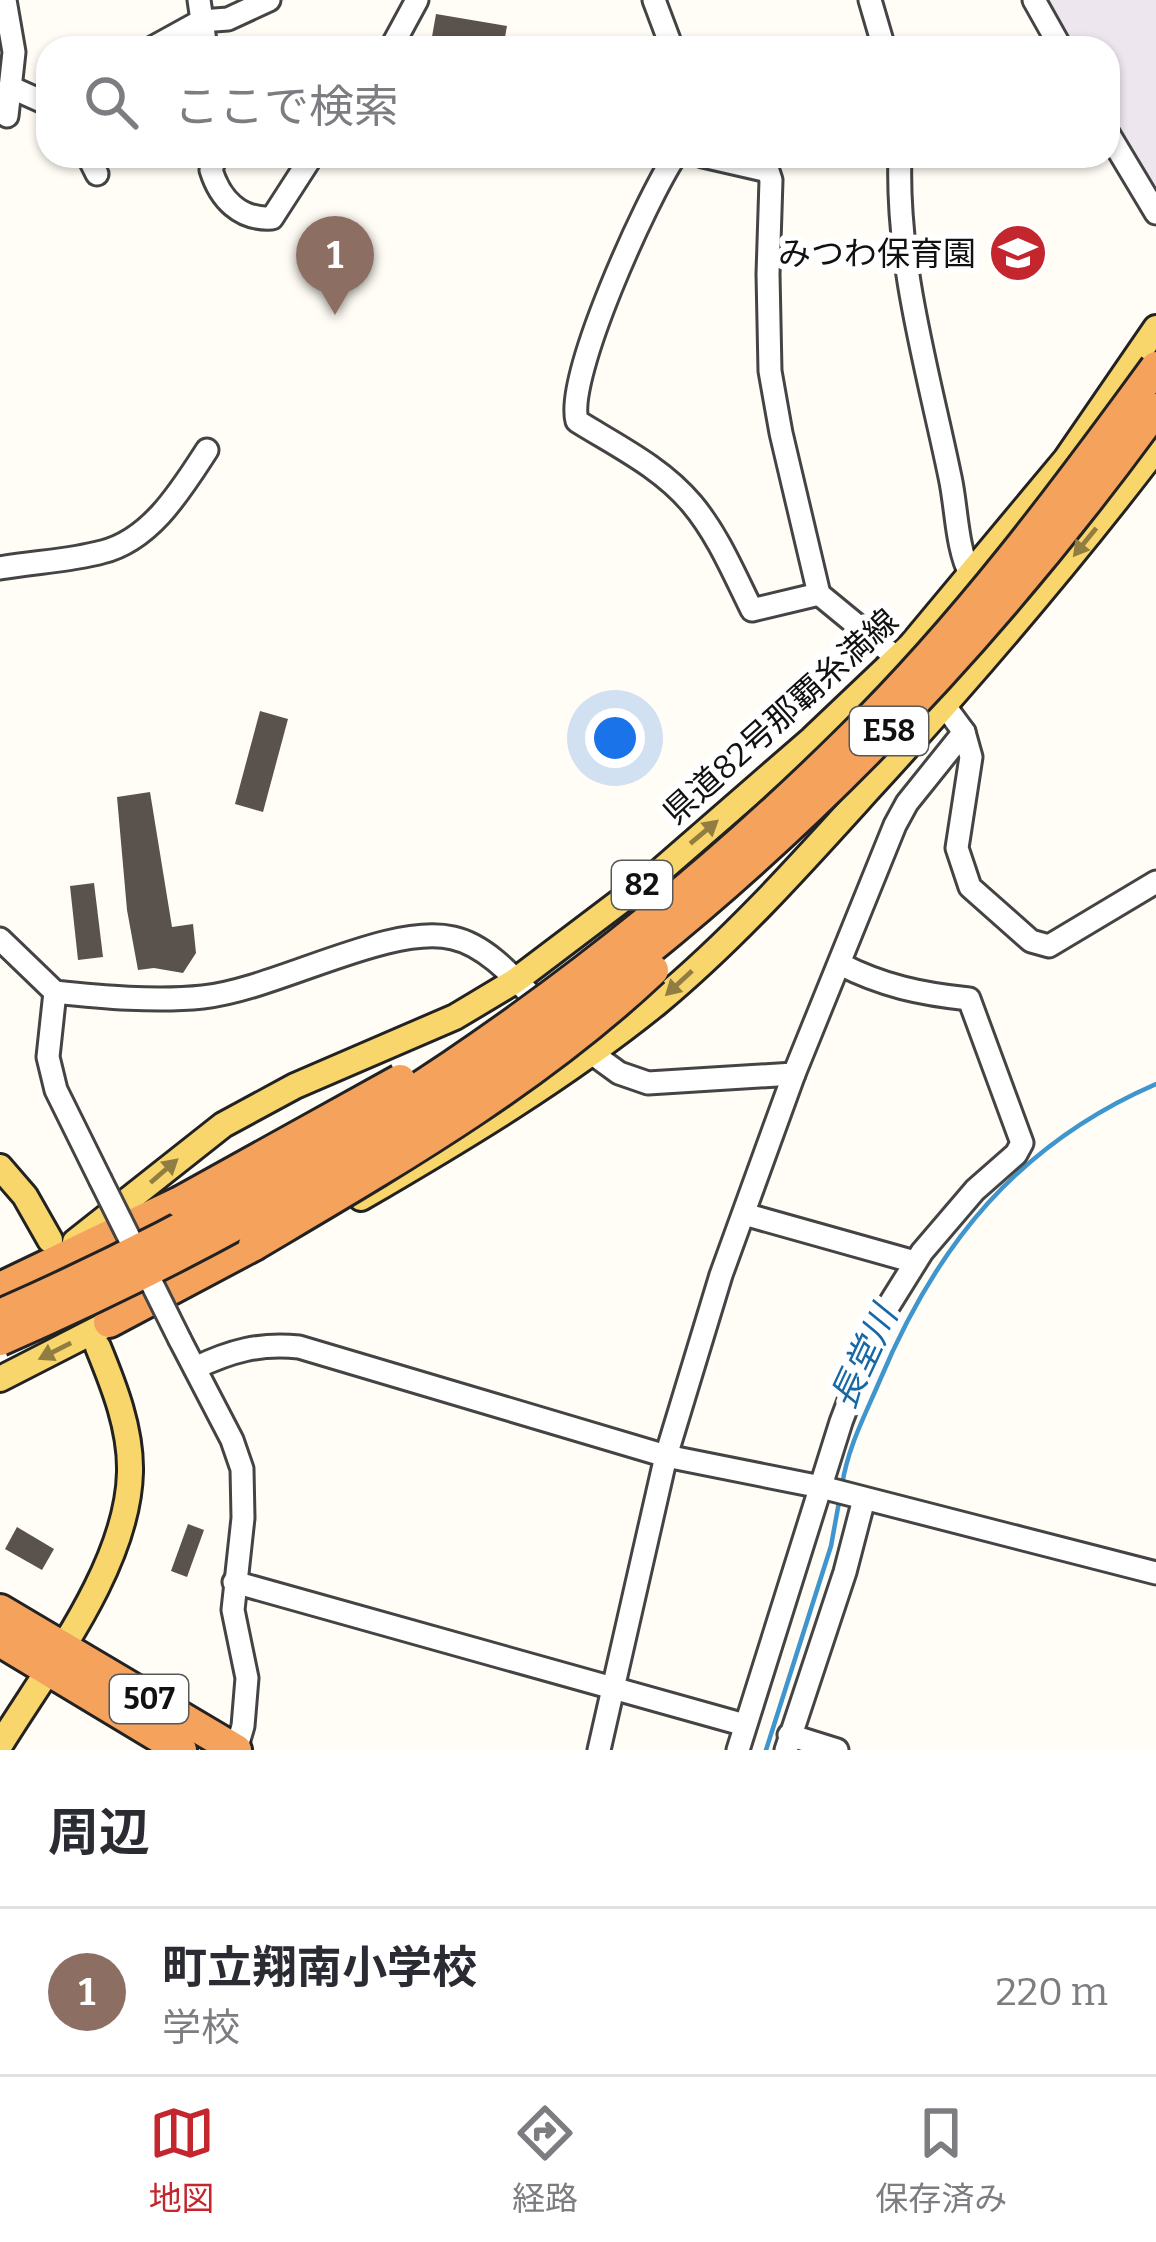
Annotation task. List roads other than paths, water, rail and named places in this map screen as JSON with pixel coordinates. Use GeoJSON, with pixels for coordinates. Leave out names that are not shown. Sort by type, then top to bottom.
{"type":"FeatureCollection","features":[{"type":"Feature","properties":{"kind":"highway","name":"E58"},"geometry":{"type":"LineString","coordinates":[[0,1340],[200,1245],[319,1179],[415,1120],[652,950],[768,834],[948,633],[1086,463],[1156,367]]}},
{"type":"Feature","properties":{"kind":"highway","name":"E58"},"geometry":{"type":"LineString","coordinates":[[0,1315],[188,1226],[420,1090],[768,834],[868,754],[951,665],[1106,478],[1156,409]]}},
{"type":"Feature","properties":{"kind":"highway"},"geometry":{"type":"LineString","coordinates":[[0,1287],[180,1202],[439,1057],[768,834]]}},
{"type":"Feature","properties":{"kind":"highway"},"geometry":{"type":"LineString","coordinates":[[104,1334],[454,1126],[544,1064],[678,947],[768,834]]}},
{"type":"Feature","properties":{"kind":"highway","name":"507"},"geometry":{"type":"LineString","coordinates":[[0,1610],[55,1659],[181,1750]]}},
{"type":"Feature","properties":{"kind":"highway","name":"507"},"geometry":{"type":"LineString","coordinates":[[0,1641],[55,1659],[239,1738]]}},
{"type":"Feature","properties":{"kind":"main road","name":"県道82号那覇糸満線"},"geometry":{"type":"LineString","coordinates":[[0,1287],[91,1232],[188,1150],[247,1111],[319,1075],[414,1038],[515,980],[658,872],[898,658],[1066,459],[1156,328]]}},
{"type":"Feature","properties":{"kind":"main road"},"geometry":{"type":"LineString","coordinates":[[0,1378],[104,1334],[261,1257],[512,1109],[661,999],[776,892],[947,704],[1085,542],[1156,449]]}},
{"type":"Feature","properties":{"kind":"main road"},"geometry":{"type":"LineString","coordinates":[[0,1167],[25,1196],[50,1240]]}},
{"type":"Feature","properties":{"kind":"main road"},"geometry":{"type":"LineString","coordinates":[[0,1745],[55,1659],[108,1558],[129,1494],[128,1440],[104,1334]]}},
{"type":"Feature","properties":{"kind":"street"},"geometry":{"type":"LineString","coordinates":[[4,0],[14,52],[6,84],[7,116]]}},
{"type":"Feature","properties":{"kind":"street"},"geometry":{"type":"LineString","coordinates":[[167,36],[200,10],[228,19],[269,0]]}},
{"type":"Feature","properties":{"kind":"street"},"geometry":{"type":"LineString","coordinates":[[398,36],[417,0]]}},
{"type":"Feature","properties":{"kind":"street"},"geometry":{"type":"LineString","coordinates":[[654,0],[668,36]]}},
{"type":"Feature","properties":{"kind":"street"},"geometry":{"type":"LineString","coordinates":[[870,0],[880,36]]}},
{"type":"Feature","properties":{"kind":"street"},"geometry":{"type":"LineString","coordinates":[[1034,0],[1054,36]]}},
{"type":"Feature","properties":{"kind":"street"},"geometry":{"type":"LineString","coordinates":[[6,84],[36,98]]}},
{"type":"Feature","properties":{"kind":"street"},"geometry":{"type":"LineString","coordinates":[[1120,154],[1156,213]]}},
{"type":"Feature","properties":{"kind":"street"},"geometry":{"type":"LineString","coordinates":[[212,168],[215,184],[229,203],[253,219],[272,218],[303,168]]}},
{"type":"Feature","properties":{"kind":"street"},"geometry":{"type":"LineString","coordinates":[[667,168],[634,237],[581,372],[573,407],[577,422],[652,467],[691,503],[712,531],[752,610],[819,594]]}},
{"type":"Feature","properties":{"kind":"street"},"geometry":{"type":"LineString","coordinates":[[755,168],[768,171],[771,181],[768,351],[781,433],[819,594],[947,704],[964,732],[970,757],[957,848],[970,887],[1030,941],[1049,946],[1156,882]]}},
{"type":"Feature","properties":{"kind":"street"},"geometry":{"type":"LineString","coordinates":[[900,168],[900,212],[910,286],[970,576]]}},
{"type":"Feature","properties":{"kind":"street"},"geometry":{"type":"LineString","coordinates":[[0,568],[106,552],[139,535],[168,507],[207,450]]}},
{"type":"Feature","properties":{"kind":"street"},"geometry":{"type":"LineString","coordinates":[[599,1750],[666,1456],[721,1275],[794,1074],[896,825],[964,732]]}},
{"type":"Feature","properties":{"kind":"street"},"geometry":{"type":"LineString","coordinates":[[0,939],[55,992],[202,997],[266,984],[402,938],[429,934],[476,946],[590,1055],[620,1073],[648,1083],[794,1074]]}},
{"type":"Feature","properties":{"kind":"street"},"geometry":{"type":"LineString","coordinates":[[738,1750],[820,1487],[879,1321],[915,1262],[974,1190],[1016,1154],[1022,1143],[969,1000],[910,992],[840,964]]}},
{"type":"Feature","properties":{"kind":"street"},"geometry":{"type":"LineString","coordinates":[[55,992],[48,1057],[56,1090],[232,1440],[242,1469],[235,1629],[247,1678],[239,1738]]}},
{"type":"Feature","properties":{"kind":"street"},"geometry":{"type":"LineString","coordinates":[[744,1214],[915,1262]]}},
{"type":"Feature","properties":{"kind":"street"},"geometry":{"type":"LineString","coordinates":[[195,1368],[266,1344],[299,1347],[666,1456],[820,1487],[1156,1573]]}},
{"type":"Feature","properties":{"kind":"street"},"geometry":{"type":"LineString","coordinates":[[837,1750],[787,1742],[845,1572],[864,1498]]}},
{"type":"Feature","properties":{"kind":"street"},"geometry":{"type":"LineString","coordinates":[[234,1582],[746,1725]]}},
{"type":"Feature","properties":{"kind":"waterway","name":"長堂川"},"geometry":{"type":"LineString","coordinates":[[842,1485],[858,1431],[903,1331],[956,1242],[1023,1168],[1063,1136],[1156,1084]]}},
{"type":"Feature","properties":{"kind":"waterway","name":"長堂川"},"geometry":{"type":"LineString","coordinates":[[766,1750],[831,1546],[839,1502]]}},
{"type":"Feature","properties":{"kind":"place","name":"みつわ保育園"},"geometry":{"type":"Point","coordinates":[1018,253]}},
{"type":"Feature","properties":{"kind":"place","name":"町立翔南小学校"},"geometry":{"type":"Point","coordinates":[335,315]}}]}
